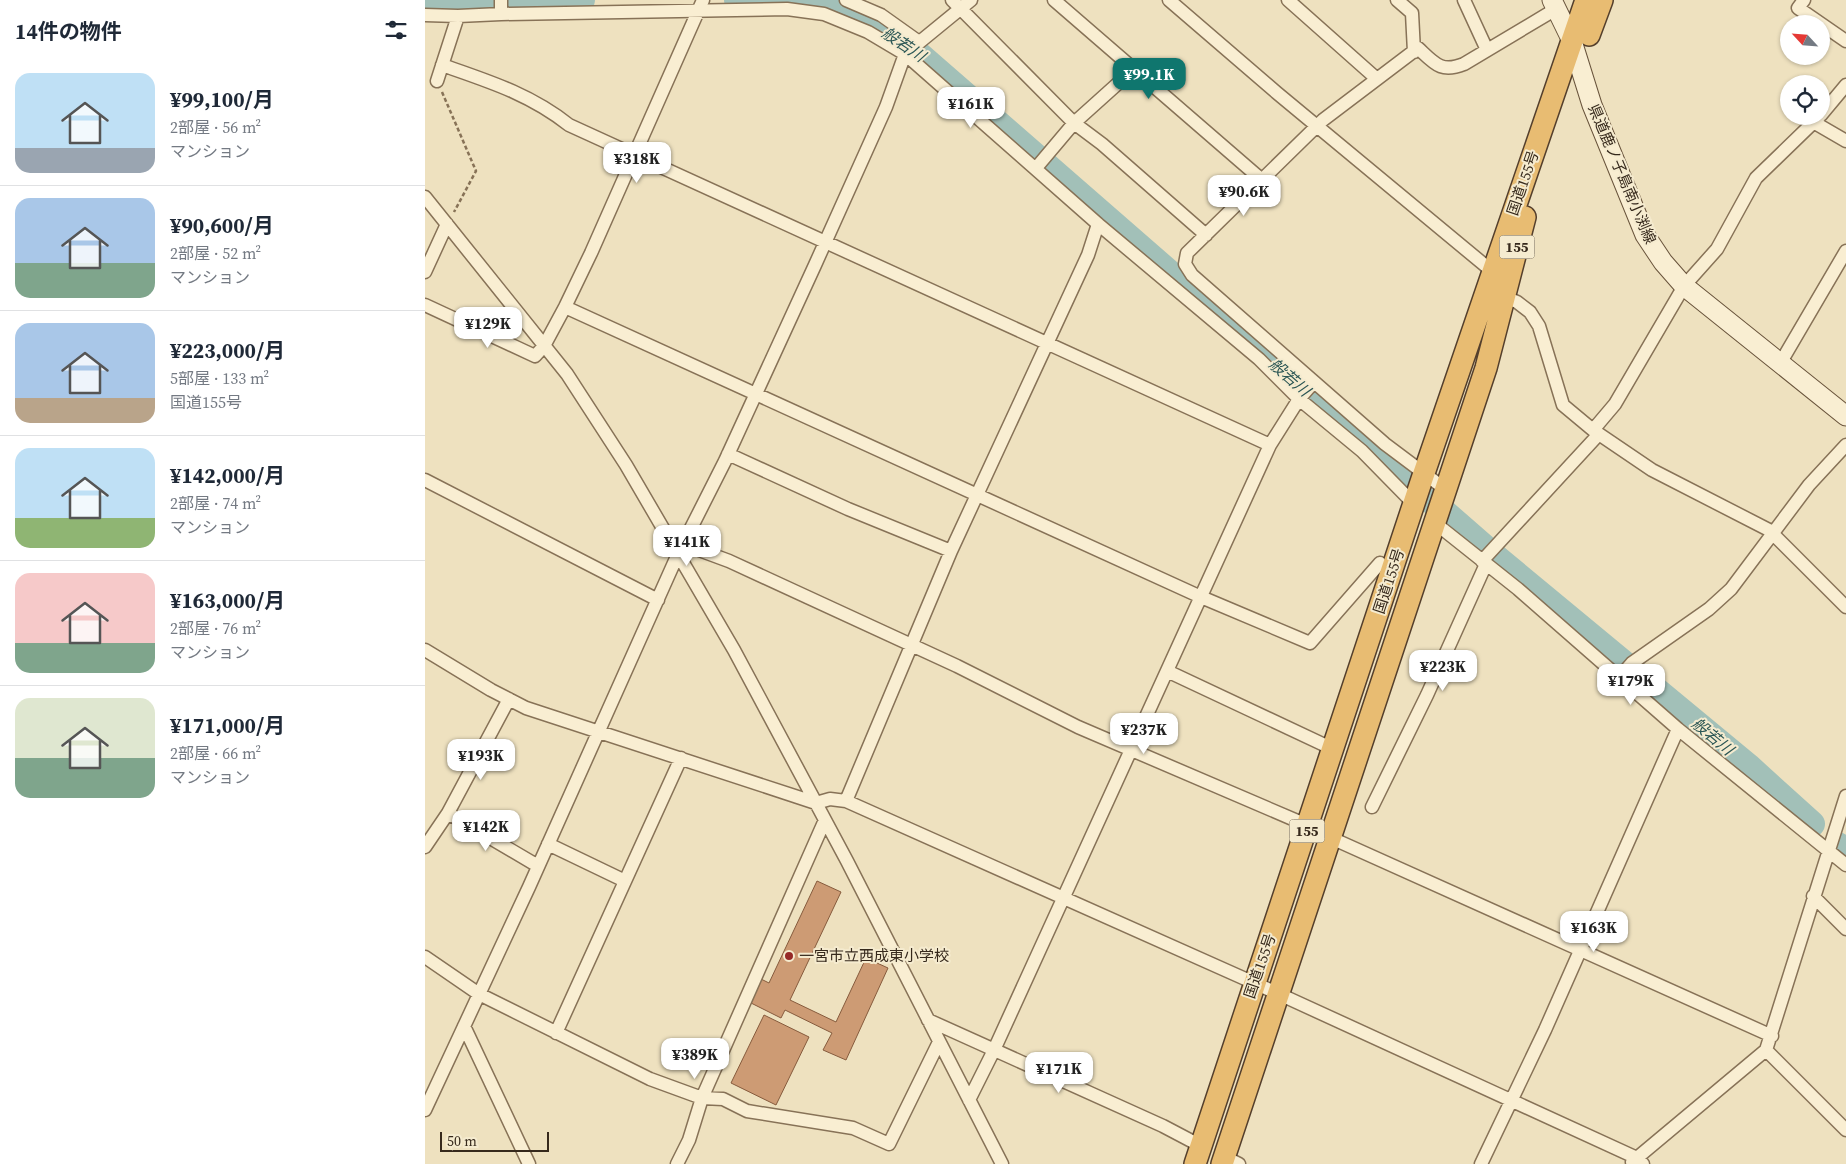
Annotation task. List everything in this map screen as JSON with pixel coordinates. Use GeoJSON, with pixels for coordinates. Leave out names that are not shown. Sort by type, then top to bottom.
{"type":"FeatureCollection","features":[{"type":"Feature","properties":{"kind":"highway","name":"国道155号"},"geometry":{"type":"LineString","coordinates":[[1229,1162],[1279,994],[1329,838],[1486,368],[1543,152],[1575,51],[1586,0]]}},
{"type":"Feature","properties":{"kind":"highway","name":"国道155号"},"geometry":{"type":"LineString","coordinates":[[1198,1155],[1493,272],[1575,51],[1602,0]]}},
{"type":"Feature","properties":{"kind":"main road","name":"県道鹿ノ子島南小渕線"},"geometry":{"type":"LineString","coordinates":[[1554,5],[1575,51],[1592,105],[1645,235],[1663,262],[1684,286],[1846,416]]}},
{"type":"Feature","properties":{"kind":"street"},"geometry":{"type":"LineString","coordinates":[[846,0],[881,15],[913,48],[1098,224],[1259,360],[1362,451],[1419,489],[1440,506],[1485,561],[1620,676],[1678,729],[1827,852],[1846,865]]}},
{"type":"Feature","properties":{"kind":"street"},"geometry":{"type":"LineString","coordinates":[[1054,0],[1262,180]]}},
{"type":"Feature","properties":{"kind":"street"},"geometry":{"type":"LineString","coordinates":[[1169,0],[1493,272]]}},
{"type":"Feature","properties":{"kind":"street"},"geometry":{"type":"LineString","coordinates":[[1288,0],[1377,79]]}},
{"type":"Feature","properties":{"kind":"street"},"geometry":{"type":"LineString","coordinates":[[1397,0],[1412,13],[1414,52]]}},
{"type":"Feature","properties":{"kind":"street"},"geometry":{"type":"LineString","coordinates":[[1464,0],[1487,50]]}},
{"type":"Feature","properties":{"kind":"street"},"geometry":{"type":"LineString","coordinates":[[1804,0],[1798,8],[1846,41]]}},
{"type":"Feature","properties":{"kind":"street"},"geometry":{"type":"LineString","coordinates":[[425,1110],[548,844],[680,549],[757,392],[913,48],[962,3],[1074,122],[1206,235]]}},
{"type":"Feature","properties":{"kind":"street"},"geometry":{"type":"LineString","coordinates":[[1419,489],[1385,444],[1312,384],[1192,275],[1185,264],[1187,253],[1317,126],[1418,48],[1440,67],[1450,69],[1487,50],[1554,5]]}},
{"type":"Feature","properties":{"kind":"street"},"geometry":{"type":"LineString","coordinates":[[425,15],[458,16],[501,8],[700,6],[787,9],[824,14],[913,48]]}},
{"type":"Feature","properties":{"kind":"street"},"geometry":{"type":"LineString","coordinates":[[425,305],[535,356],[544,346],[565,307],[635,156],[700,6]]}},
{"type":"Feature","properties":{"kind":"street"},"geometry":{"type":"LineString","coordinates":[[437,81],[458,16]]}},
{"type":"Feature","properties":{"kind":"street"},"geometry":{"type":"LineString","coordinates":[[442,65],[495,84],[546,106],[569,125],[635,156],[1270,445]]}},
{"type":"Feature","properties":{"kind":"street"},"geometry":{"type":"LineString","coordinates":[[1037,166],[1074,122],[1134,69]]}},
{"type":"Feature","properties":{"kind":"street"},"geometry":{"type":"LineString","coordinates":[[1830,105],[1846,85]]}},
{"type":"Feature","properties":{"kind":"street"},"geometry":{"type":"LineString","coordinates":[[1372,808],[1427,695],[1485,561],[1496,545],[1596,432],[1615,404],[1684,286],[1717,249],[1756,178],[1812,125]]}},
{"type":"Feature","properties":{"kind":"street"},"geometry":{"type":"LineString","coordinates":[[1827,125],[1846,141]]}},
{"type":"Feature","properties":{"kind":"street"},"geometry":{"type":"LineString","coordinates":[[425,197],[567,374],[680,549],[825,820],[1002,1164]]}},
{"type":"Feature","properties":{"kind":"street"},"geometry":{"type":"LineString","coordinates":[[425,272],[447,224]]}},
{"type":"Feature","properties":{"kind":"street"},"geometry":{"type":"LineString","coordinates":[[846,801],[951,551],[1088,255],[1098,224]]}},
{"type":"Feature","properties":{"kind":"street"},"geometry":{"type":"LineString","coordinates":[[1781,362],[1846,251]]}},
{"type":"Feature","properties":{"kind":"street"},"geometry":{"type":"LineString","coordinates":[[1505,297],[1517,302],[1530,312],[1539,326],[1563,405],[1596,432],[1653,470],[1773,534],[1846,607]]}},
{"type":"Feature","properties":{"kind":"street"},"geometry":{"type":"LineString","coordinates":[[565,307],[757,392],[977,496],[1310,643],[1380,563]]}},
{"type":"Feature","properties":{"kind":"street"},"geometry":{"type":"LineString","coordinates":[[969,1100],[994,1050],[1061,898],[1270,445],[1300,398],[1312,384]]}},
{"type":"Feature","properties":{"kind":"street"},"geometry":{"type":"LineString","coordinates":[[1620,676],[1631,663],[1709,609],[1731,589],[1809,485],[1846,445]]}},
{"type":"Feature","properties":{"kind":"street"},"geometry":{"type":"LineString","coordinates":[[728,454],[849,509],[951,551]]}},
{"type":"Feature","properties":{"kind":"street"},"geometry":{"type":"LineString","coordinates":[[425,480],[658,600]]}},
{"type":"Feature","properties":{"kind":"street"},"geometry":{"type":"LineString","coordinates":[[680,549],[729,561],[911,645],[1078,727],[1309,826]]}},
{"type":"Feature","properties":{"kind":"street"},"geometry":{"type":"LineString","coordinates":[[425,650],[526,708],[816,803],[830,799],[846,801],[1279,994],[1511,1101],[1637,1162],[1765,1050],[1772,1036],[1813,896],[1846,796]]}},
{"type":"Feature","properties":{"kind":"street"},"geometry":{"type":"LineString","coordinates":[[1167,671],[1333,749]]}},
{"type":"Feature","properties":{"kind":"street"},"geometry":{"type":"LineString","coordinates":[[425,847],[448,813],[509,699]]}},
{"type":"Feature","properties":{"kind":"street"},"geometry":{"type":"LineString","coordinates":[[1481,1164],[1580,950],[1678,729]]}},
{"type":"Feature","properties":{"kind":"street"},"geometry":{"type":"LineString","coordinates":[[556,1033],[681,758]]}},
{"type":"Feature","properties":{"kind":"street"},"geometry":{"type":"LineString","coordinates":[[448,813],[538,866]]}},
{"type":"Feature","properties":{"kind":"street"},"geometry":{"type":"LineString","coordinates":[[677,1164],[689,1140],[702,1098],[825,820]]}},
{"type":"Feature","properties":{"kind":"street"},"geometry":{"type":"LineString","coordinates":[[1329,838],[1401,868],[1772,1036]]}},
{"type":"Feature","properties":{"kind":"street"},"geometry":{"type":"LineString","coordinates":[[548,844],[625,881]]}},
{"type":"Feature","properties":{"kind":"street"},"geometry":{"type":"LineString","coordinates":[[1813,896],[1846,929]]}},
{"type":"Feature","properties":{"kind":"street"},"geometry":{"type":"LineString","coordinates":[[425,957],[479,994],[650,1079],[702,1098],[723,1099],[747,1111],[853,1128],[889,1144],[939,1042]]}},
{"type":"Feature","properties":{"kind":"street"},"geometry":{"type":"LineString","coordinates":[[928,1020],[1163,1126],[1198,1155]]}},
{"type":"Feature","properties":{"kind":"street"},"geometry":{"type":"LineString","coordinates":[[464,1026],[529,1164]]}},
{"type":"Feature","properties":{"kind":"street"},"geometry":{"type":"LineString","coordinates":[[1765,1050],[1846,1130]]}},
{"type":"Feature","properties":{"kind":"path"},"geometry":{"type":"LineString","coordinates":[[437,81],[476,171],[447,224]]}},
{"type":"Feature","properties":{"kind":"building"},"geometry":{"type":"Polygon","coordinates":[[[817,881],[841,892],[790,1000],[836,1022],[866,958],[888,968],[846,1060],[823,1050],[832,1033],[785,1010],[781,1018],[749,1002],[761,979],[769,983],[817,881]]]}},
{"type":"Feature","properties":{"kind":"building"},"geometry":{"type":"Polygon","coordinates":[[[764,1015],[809,1037],[776,1105],[731,1083],[764,1015]]]}},
{"type":"Feature","properties":{"kind":"waterway","name":"般若川"},"geometry":{"type":"LineString","coordinates":[[425,5],[582,0]]}},
{"type":"Feature","properties":{"kind":"waterway","name":"般若川"},"geometry":{"type":"LineString","coordinates":[[737,0],[796,1],[828,6],[854,15],[914,48],[915,51],[1498,559],[1748,766],[1812,824]]}},
{"type":"Feature","properties":{"kind":"waterway","name":"般若川"},"geometry":{"type":"LineString","coordinates":[[1838,845],[1846,852]]}},
{"type":"Feature","properties":{"kind":"place","name":"一宮市立西成東小学校"},"geometry":{"type":"Point","coordinates":[789,956]}}]}
